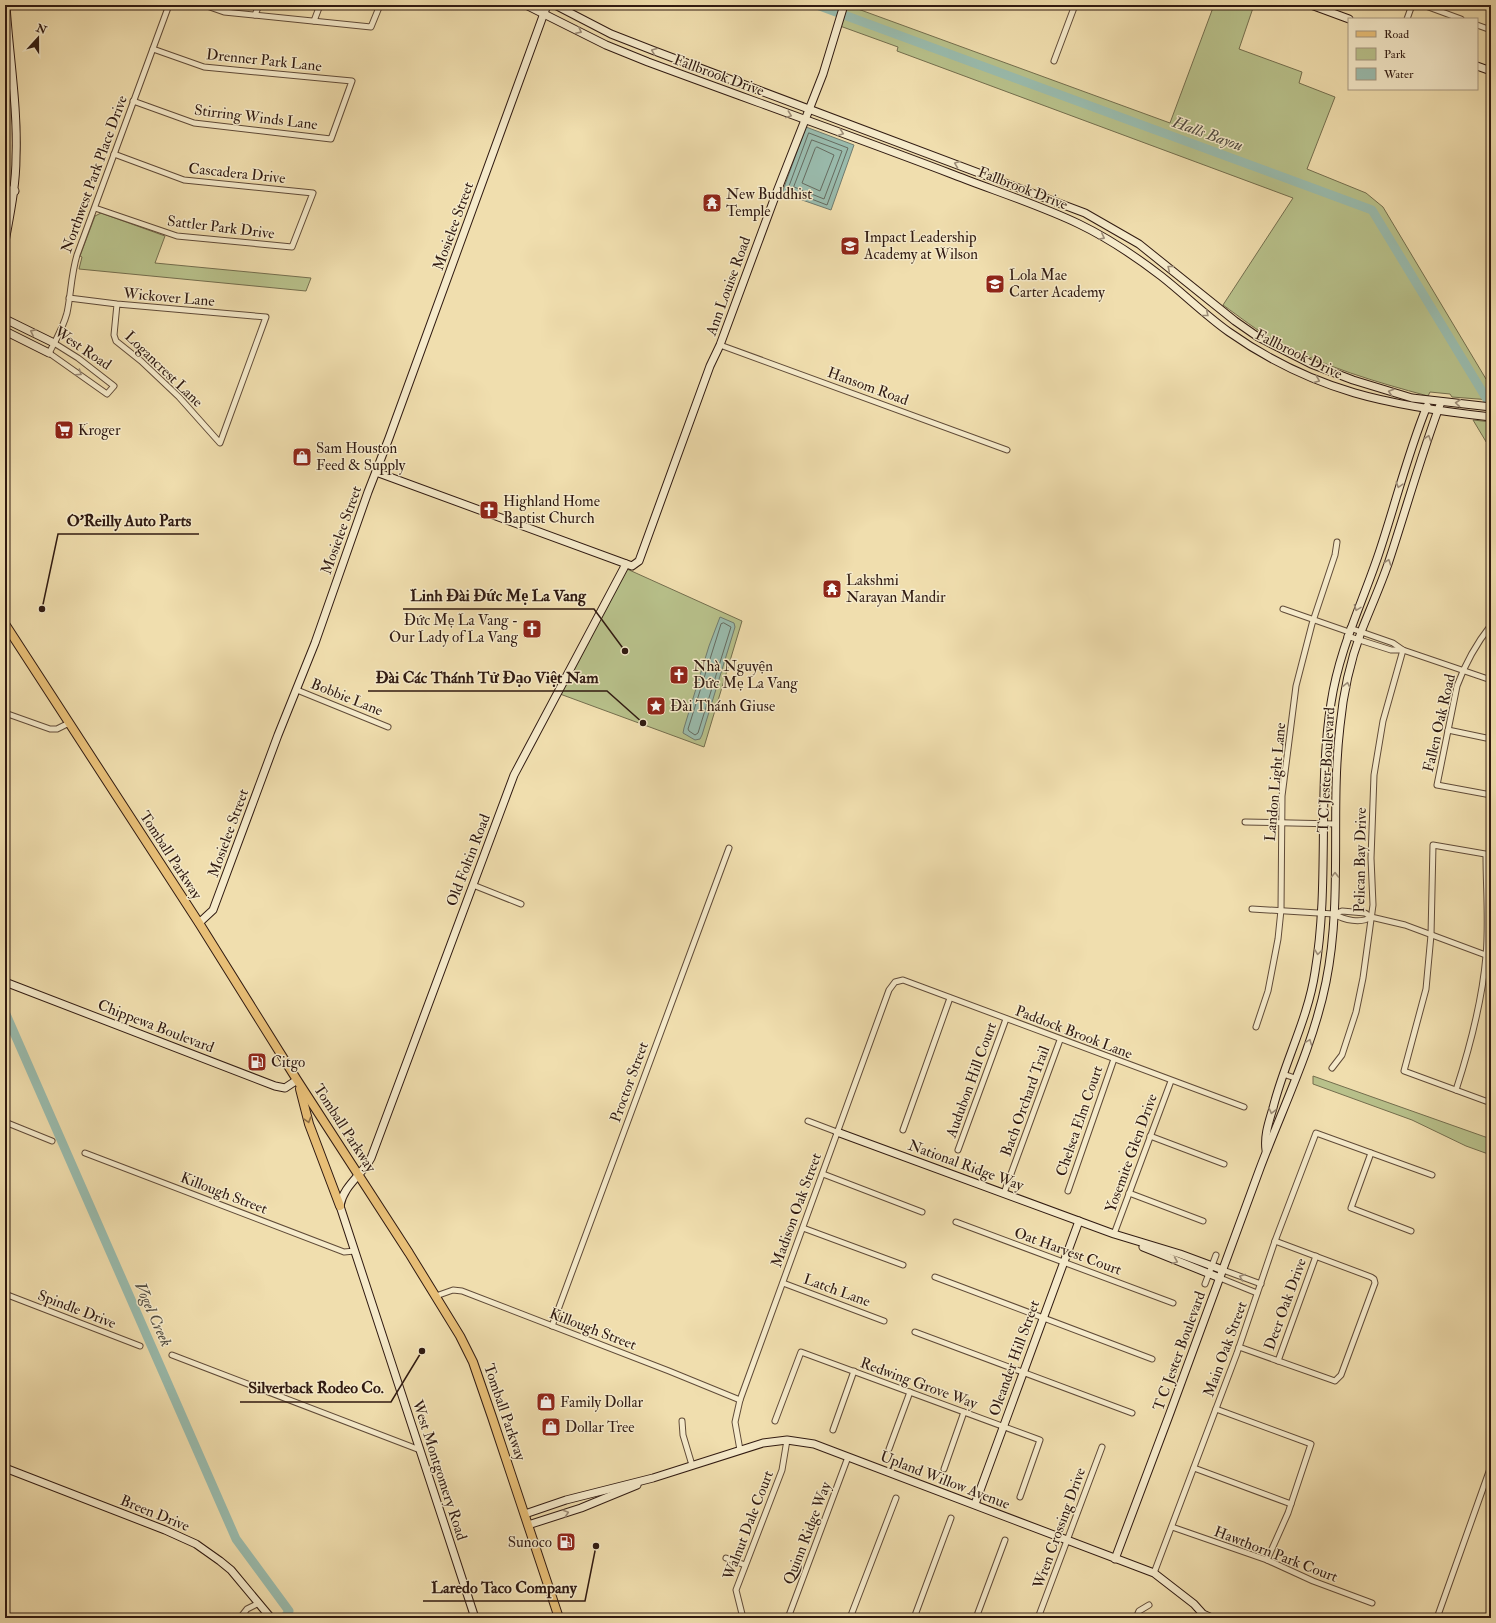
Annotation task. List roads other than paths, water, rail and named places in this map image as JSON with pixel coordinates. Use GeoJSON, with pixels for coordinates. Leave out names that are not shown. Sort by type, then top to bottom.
{"type":"FeatureCollection","features":[{"type":"Feature","properties":{"kind":"main road","name":"Tomball Parkway"},"geometry":{"type":"LineString","coordinates":[[5,624],[199,923],[460,1336],[473,1362],[559,1618]]}},
{"type":"Feature","properties":{"kind":"main road"},"geometry":{"type":"LineString","coordinates":[[298,1081],[309,1124],[340,1206]]}},
{"type":"Feature","properties":{"kind":"street"},"geometry":{"type":"LineString","coordinates":[[5,242],[15,190],[16,133],[7,47],[6,5]]}},
{"type":"Feature","properties":{"kind":"street","name":"Northwest Park Place Drive"},"geometry":{"type":"LineString","coordinates":[[49,353],[63,325],[74,266],[169,5]]}},
{"type":"Feature","properties":{"kind":"street"},"geometry":{"type":"LineString","coordinates":[[204,5],[224,12],[371,27],[380,5]]}},
{"type":"Feature","properties":{"kind":"street"},"geometry":{"type":"LineString","coordinates":[[255,15],[259,5]]}},
{"type":"Feature","properties":{"kind":"street"},"geometry":{"type":"LineString","coordinates":[[314,21],[320,5]]}},
{"type":"Feature","properties":{"kind":"street","name":"Fallbrook Drive"},"geometry":{"type":"LineString","coordinates":[[526,5],[606,45],[1079,224],[1132,254],[1228,331],[1279,362],[1322,383],[1380,401],[1426,409],[1491,416]]}},
{"type":"Feature","properties":{"kind":"street","name":"Mosielee Street"},"geometry":{"type":"LineString","coordinates":[[199,923],[213,910],[276,742],[298,690],[547,5]]}},
{"type":"Feature","properties":{"kind":"street","name":"Fallbrook Drive"},"geometry":{"type":"LineString","coordinates":[[555,5],[612,34],[652,50],[1085,213],[1140,244],[1235,321],[1285,352],[1332,373],[1395,394],[1441,402],[1491,407]]}},
{"type":"Feature","properties":{"kind":"street","name":"Ann Louise Road"},"geometry":{"type":"LineString","coordinates":[[626,564],[632,566],[639,561],[710,366],[720,345],[804,120],[823,74],[844,5]]}},
{"type":"Feature","properties":{"kind":"street"},"geometry":{"type":"LineString","coordinates":[[1054,61],[1075,5]]}},
{"type":"Feature","properties":{"kind":"street"},"geometry":{"type":"LineString","coordinates":[[1311,5],[1348,19]]}},
{"type":"Feature","properties":{"kind":"street"},"geometry":{"type":"LineString","coordinates":[[1407,18],[1412,5]]}},
{"type":"Feature","properties":{"kind":"street"},"geometry":{"type":"LineString","coordinates":[[1423,5],[1458,18]]}},
{"type":"Feature","properties":{"kind":"street"},"geometry":{"type":"LineString","coordinates":[[1478,25],[1491,30]]}},
{"type":"Feature","properties":{"kind":"street","name":"Drenner Park Lane"},"geometry":{"type":"LineString","coordinates":[[153,49],[204,67],[352,81],[331,139]]}},
{"type":"Feature","properties":{"kind":"street"},"geometry":{"type":"LineString","coordinates":[[1478,66],[1491,71]]}},
{"type":"Feature","properties":{"kind":"street","name":"Stirring Winds Lane"},"geometry":{"type":"LineString","coordinates":[[133,101],[194,123],[331,139]]}},
{"type":"Feature","properties":{"kind":"street","name":"Cascadera Drive"},"geometry":{"type":"LineString","coordinates":[[114,154],[184,180],[313,193]]}},
{"type":"Feature","properties":{"kind":"street"},"geometry":{"type":"LineString","coordinates":[[989,189],[994,178]]}},
{"type":"Feature","properties":{"kind":"street"},"geometry":{"type":"LineString","coordinates":[[5,190],[15,190]]}},
{"type":"Feature","properties":{"kind":"street","name":"Sattler Park Drive"},"geometry":{"type":"LineString","coordinates":[[95,208],[177,236],[292,246],[313,193]]}},
{"type":"Feature","properties":{"kind":"street"},"geometry":{"type":"LineString","coordinates":[[1079,224],[1085,213]]}},
{"type":"Feature","properties":{"kind":"street","name":"Wickover Lane"},"geometry":{"type":"LineString","coordinates":[[69,298],[117,304],[266,317],[220,443]]}},
{"type":"Feature","properties":{"kind":"street","name":"Logancrest Lane"},"geometry":{"type":"LineString","coordinates":[[117,304],[114,335],[116,341],[141,361],[178,397],[220,443]]}},
{"type":"Feature","properties":{"kind":"street","name":"West Road"},"geometry":{"type":"LineString","coordinates":[[5,319],[54,343],[78,358],[114,386],[107,394],[49,353],[5,332]]}},
{"type":"Feature","properties":{"kind":"street","name":"Hansom Road"},"geometry":{"type":"LineString","coordinates":[[720,345],[1007,450]]}},
{"type":"Feature","properties":{"kind":"street","name":"T C Jester Boulevard"},"geometry":{"type":"LineString","coordinates":[[1266,1152],[1264,1140],[1283,1074],[1304,1014],[1315,974],[1323,914],[1324,824],[1331,704],[1335,680],[1349,632],[1375,566],[1404,472],[1429,400]]}},
{"type":"Feature","properties":{"kind":"street","name":"T C Jester Boulevard"},"geometry":{"type":"LineString","coordinates":[[1115,1559],[1172,1410],[1266,1152],[1312,1033],[1326,981],[1334,914],[1339,728],[1347,682],[1358,639],[1386,569],[1415,476],[1441,402]]}},
{"type":"Feature","properties":{"kind":"street"},"geometry":{"type":"LineString","coordinates":[[376,472],[626,564]]}},
{"type":"Feature","properties":{"kind":"street","name":"Landon Light Lane"},"geometry":{"type":"LineString","coordinates":[[1256,1027],[1274,967],[1281,910],[1283,790],[1296,686],[1313,620],[1335,555],[1337,542]]}},
{"type":"Feature","properties":{"kind":"street","name":"Old Foltin Road"},"geometry":{"type":"LineString","coordinates":[[359,1175],[367,1166],[373,1153],[514,775],[626,564]]}},
{"type":"Feature","properties":{"kind":"street"},"geometry":{"type":"LineString","coordinates":[[1283,608],[1349,632],[1361,632],[1393,642],[1403,650]]}},
{"type":"Feature","properties":{"kind":"street","name":"Fallen Oak Road"},"geometry":{"type":"LineString","coordinates":[[1491,625],[1480,639],[1463,670],[1453,702],[1437,785],[1491,795]]}},
{"type":"Feature","properties":{"kind":"street"},"geometry":{"type":"LineString","coordinates":[[1349,632],[1358,639],[1391,650],[1403,650],[1491,680]]}},
{"type":"Feature","properties":{"kind":"street","name":"Pelican Bay Drive"},"geometry":{"type":"LineString","coordinates":[[1332,1068],[1342,1055],[1356,1012],[1374,897],[1371,858],[1374,775],[1383,721],[1403,650]]}},
{"type":"Feature","properties":{"kind":"street","name":"Bobbie Lane"},"geometry":{"type":"LineString","coordinates":[[298,690],[388,727]]}},
{"type":"Feature","properties":{"kind":"street"},"geometry":{"type":"LineString","coordinates":[[5,713],[50,729],[57,730],[69,723]]}},
{"type":"Feature","properties":{"kind":"street"},"geometry":{"type":"LineString","coordinates":[[1448,730],[1491,739]]}},
{"type":"Feature","properties":{"kind":"street"},"geometry":{"type":"LineString","coordinates":[[1245,822],[1336,824]]}},
{"type":"Feature","properties":{"kind":"street"},"geometry":{"type":"LineString","coordinates":[[1456,1090],[1470,1048],[1489,956],[1489,855],[1433,845],[1432,935],[1426,989],[1404,1071],[1491,1103]]}},
{"type":"Feature","properties":{"kind":"street","name":"Proctor Street"},"geometry":{"type":"LineString","coordinates":[[552,1326],[730,848]]}},
{"type":"Feature","properties":{"kind":"street"},"geometry":{"type":"LineString","coordinates":[[473,885],[521,904]]}},
{"type":"Feature","properties":{"kind":"street"},"geometry":{"type":"LineString","coordinates":[[1252,909],[1323,914],[1334,914],[1342,911],[1365,913],[1371,917],[1405,925],[1489,956]]}},
{"type":"Feature","properties":{"kind":"street"},"geometry":{"type":"LineString","coordinates":[[1334,914],[1342,919],[1365,920],[1371,917]]}},
{"type":"Feature","properties":{"kind":"street","name":"Paddock Brook Lane"},"geometry":{"type":"LineString","coordinates":[[895,982],[903,980],[1060,1040],[1244,1107]]}},
{"type":"Feature","properties":{"kind":"street","name":"Chippewa Boulevard"},"geometry":{"type":"LineString","coordinates":[[5,982],[275,1086],[285,1088],[298,1081]]}},
{"type":"Feature","properties":{"kind":"street","name":"Madison Oak Street"},"geometry":{"type":"LineString","coordinates":[[740,1450],[735,1422],[740,1400],[889,990],[895,982]]}},
{"type":"Feature","properties":{"kind":"street"},"geometry":{"type":"LineString","coordinates":[[903,1130],[950,998]]}},
{"type":"Feature","properties":{"kind":"street","name":"Audubon Hill Court"},"geometry":{"type":"LineString","coordinates":[[958,1150],[1006,1019]]}},
{"type":"Feature","properties":{"kind":"street","name":"Bach Orchard Trail"},"geometry":{"type":"LineString","coordinates":[[1004,1193],[1060,1040]]}},
{"type":"Feature","properties":{"kind":"street","name":"Chelsea Elm Court"},"geometry":{"type":"LineString","coordinates":[[1068,1191],[1114,1060]]}},
{"type":"Feature","properties":{"kind":"street"},"geometry":{"type":"LineString","coordinates":[[1283,1074],[1295,1078]]}},
{"type":"Feature","properties":{"kind":"street","name":"Yosemite Glen Drive"},"geometry":{"type":"LineString","coordinates":[[1114,1234],[1171,1081]]}},
{"type":"Feature","properties":{"kind":"street","name":"National Ridge Way"},"geometry":{"type":"LineString","coordinates":[[808,1121],[1114,1234],[1212,1266],[1261,1284]]}},
{"type":"Feature","properties":{"kind":"street"},"geometry":{"type":"LineString","coordinates":[[5,1122],[52,1141]]}},
{"type":"Feature","properties":{"kind":"street","name":"Main Oak Street"},"geometry":{"type":"LineString","coordinates":[[1154,1573],[1239,1347],[1275,1241],[1316,1132],[1370,1152]]}},
{"type":"Feature","properties":{"kind":"street"},"geometry":{"type":"LineString","coordinates":[[1150,1136],[1224,1164]]}},
{"type":"Feature","properties":{"kind":"street"},"geometry":{"type":"LineString","coordinates":[[1411,1230],[1350,1208],[1370,1152],[1432,1175]]}},
{"type":"Feature","properties":{"kind":"street","name":"Killough Street"},"geometry":{"type":"LineString","coordinates":[[85,1153],[344,1252],[355,1251]]}},
{"type":"Feature","properties":{"kind":"street"},"geometry":{"type":"LineString","coordinates":[[822,1174],[922,1212]]}},
{"type":"Feature","properties":{"kind":"street"},"geometry":{"type":"LineString","coordinates":[[340,1206],[341,1197],[359,1175]]}},
{"type":"Feature","properties":{"kind":"street"},"geometry":{"type":"LineString","coordinates":[[1129,1193],[1203,1221]]}},
{"type":"Feature","properties":{"kind":"street","name":"West Montgomery Road"},"geometry":{"type":"LineString","coordinates":[[340,1206],[475,1618]]}},
{"type":"Feature","properties":{"kind":"street","name":"Oleander Hill Street"},"geometry":{"type":"LineString","coordinates":[[975,1504],[1079,1221]]}},
{"type":"Feature","properties":{"kind":"street","name":"Oat Harvest Court"},"geometry":{"type":"LineString","coordinates":[[956,1222],[1173,1303]]}},
{"type":"Feature","properties":{"kind":"street"},"geometry":{"type":"LineString","coordinates":[[803,1228],[903,1265]]}},
{"type":"Feature","properties":{"kind":"street","name":"National Ridge Way"},"geometry":{"type":"LineString","coordinates":[[1114,1234],[1257,1293]]}},
{"type":"Feature","properties":{"kind":"street"},"geometry":{"type":"LineString","coordinates":[[1239,1347],[1331,1381],[1335,1381],[1338,1379],[1375,1283],[1374,1280],[1275,1241]]}},
{"type":"Feature","properties":{"kind":"street","name":"T C Jester Boulevard"},"geometry":{"type":"LineString","coordinates":[[1205,1284],[1216,1255]]}},
{"type":"Feature","properties":{"kind":"street","name":"Deer Oak Drive"},"geometry":{"type":"LineString","coordinates":[[1278,1361],[1316,1256]]}},
{"type":"Feature","properties":{"kind":"street"},"geometry":{"type":"LineString","coordinates":[[935,1277],[1152,1359]]}},
{"type":"Feature","properties":{"kind":"street","name":"Latch Lane"},"geometry":{"type":"LineString","coordinates":[[783,1283],[884,1320]]}},
{"type":"Feature","properties":{"kind":"street","name":"Killough Street"},"geometry":{"type":"LineString","coordinates":[[436,1296],[453,1290],[462,1291],[740,1400]]}},
{"type":"Feature","properties":{"kind":"street","name":"Spindle Drive"},"geometry":{"type":"LineString","coordinates":[[5,1294],[140,1346]]}},
{"type":"Feature","properties":{"kind":"street"},"geometry":{"type":"LineString","coordinates":[[915,1332],[1132,1413]]}},
{"type":"Feature","properties":{"kind":"street","name":"Redwing Grove Way"},"geometry":{"type":"LineString","coordinates":[[775,1421],[801,1352],[1040,1440],[1020,1497]]}},
{"type":"Feature","properties":{"kind":"street"},"geometry":{"type":"LineString","coordinates":[[172,1355],[420,1450]]}},
{"type":"Feature","properties":{"kind":"street"},"geometry":{"type":"LineString","coordinates":[[833,1430],[854,1372]]}},
{"type":"Feature","properties":{"kind":"street"},"geometry":{"type":"LineString","coordinates":[[889,1449],[910,1392]]}},
{"type":"Feature","properties":{"kind":"street"},"geometry":{"type":"LineString","coordinates":[[1216,1409],[1312,1444],[1291,1504],[1267,1560]]}},
{"type":"Feature","properties":{"kind":"street"},"geometry":{"type":"LineString","coordinates":[[944,1469],[964,1412]]}},
{"type":"Feature","properties":{"kind":"street"},"geometry":{"type":"LineString","coordinates":[[682,1421],[683,1435],[692,1465]]}},
{"type":"Feature","properties":{"kind":"street","name":"Upland Willow Avenue"},"geometry":{"type":"LineString","coordinates":[[525,1514],[593,1493],[653,1478],[763,1443],[787,1440],[814,1444],[1154,1573],[1194,1604],[1202,1616],[1212,1618]]}},
{"type":"Feature","properties":{"kind":"street","name":"Walnut Dale Court"},"geometry":{"type":"LineString","coordinates":[[743,1618],[736,1590],[782,1470],[787,1440]]}},
{"type":"Feature","properties":{"kind":"street","name":"Wren Crossing Drive"},"geometry":{"type":"LineString","coordinates":[[1038,1618],[1102,1447]]}},
{"type":"Feature","properties":{"kind":"street","name":"Quinn Ridge Way"},"geometry":{"type":"LineString","coordinates":[[788,1618],[848,1457]]}},
{"type":"Feature","properties":{"kind":"street"},"geometry":{"type":"LineString","coordinates":[[1437,1618],[1491,1466]]}},
{"type":"Feature","properties":{"kind":"street","name":"Breen Drive"},"geometry":{"type":"LineString","coordinates":[[5,1468],[165,1530],[196,1544],[231,1570],[271,1618]]}},
{"type":"Feature","properties":{"kind":"street"},"geometry":{"type":"LineString","coordinates":[[1194,1468],[1291,1504]]}},
{"type":"Feature","properties":{"kind":"street","name":"Upland Willow Avenue"},"geometry":{"type":"LineString","coordinates":[[528,1525],[596,1502],[653,1478]]}},
{"type":"Feature","properties":{"kind":"street"},"geometry":{"type":"LineString","coordinates":[[593,1493],[596,1502]]}},
{"type":"Feature","properties":{"kind":"street"},"geometry":{"type":"LineString","coordinates":[[850,1618],[896,1498]]}},
{"type":"Feature","properties":{"kind":"street"},"geometry":{"type":"LineString","coordinates":[[914,1618],[951,1518]]}},
{"type":"Feature","properties":{"kind":"street","name":"Hawthorn Park Court"},"geometry":{"type":"LineString","coordinates":[[1172,1527],[1267,1560],[1313,1581],[1372,1603]]}},
{"type":"Feature","properties":{"kind":"street"},"geometry":{"type":"LineString","coordinates":[[976,1618],[1005,1540]]}},
{"type":"Feature","properties":{"kind":"street"},"geometry":{"type":"LineString","coordinates":[[726,1558],[745,1566]]}},
{"type":"Feature","properties":{"kind":"street"},"geometry":{"type":"LineString","coordinates":[[240,1618],[247,1609],[259,1603]]}},
{"type":"Feature","properties":{"kind":"street"},"geometry":{"type":"LineString","coordinates":[[1136,1618],[1139,1611],[1149,1605]]}},
{"type":"Feature","properties":{"kind":"water"},"geometry":{"type":"Polygon","coordinates":[[[806,127],[854,145],[831,210],[782,193],[806,127]]]}},
{"type":"Feature","properties":{"kind":"water"},"geometry":{"type":"Polygon","coordinates":[[[720,617],[734,623],[735,627],[702,735],[700,739],[695,740],[683,733],[684,728],[709,646],[720,617]]]}},
{"type":"Feature","properties":{"kind":"waterway","name":"Halls Bayou"},"geometry":{"type":"LineString","coordinates":[[817,5],[1372,210],[1491,406]]}},
{"type":"Feature","properties":{"kind":"waterway","name":"Vogel Creek"},"geometry":{"type":"LineString","coordinates":[[5,1012],[236,1539],[289,1611],[284,1618]]}},
{"type":"Feature","properties":{"kind":"place","name":"New Buddhist Temple"},"geometry":{"type":"Point","coordinates":[712,203]}},
{"type":"Feature","properties":{"kind":"place","name":"Impact Leadership Academy at Wilson"},"geometry":{"type":"Point","coordinates":[850,246]}},
{"type":"Feature","properties":{"kind":"place","name":"Lola Mae Carter Academy"},"geometry":{"type":"Point","coordinates":[995,284]}},
{"type":"Feature","properties":{"kind":"place","name":"Kroger"},"geometry":{"type":"Point","coordinates":[64,430]}},
{"type":"Feature","properties":{"kind":"place","name":"Sam Houston Feed & Supply"},"geometry":{"type":"Point","coordinates":[302,457]}},
{"type":"Feature","properties":{"kind":"place","name":"Highland Home Baptist Church"},"geometry":{"type":"Point","coordinates":[489,510]}},
{"type":"Feature","properties":{"kind":"place","name":"Lakshmi Narayan Mandir"},"geometry":{"type":"Point","coordinates":[832,589]}},
{"type":"Feature","properties":{"kind":"place","name":"O'Reilly Auto Parts"},"geometry":{"type":"Point","coordinates":[42,609]}},
{"type":"Feature","properties":{"kind":"place","name":"Đức Mẹ La Vang - Our Lady of La Vang"},"geometry":{"type":"Point","coordinates":[532,629]}},
{"type":"Feature","properties":{"kind":"place","name":"Linh Đài Đức Mẹ La Vang"},"geometry":{"type":"Point","coordinates":[625,651]}},
{"type":"Feature","properties":{"kind":"place","name":"Nhà Nguyện Đức Mẹ La Vang"},"geometry":{"type":"Point","coordinates":[679,675]}},
{"type":"Feature","properties":{"kind":"place","name":"Đài Thánh Giuse"},"geometry":{"type":"Point","coordinates":[656,706]}},
{"type":"Feature","properties":{"kind":"place","name":"Đài Các Thánh Tử Đạo Việt Nam"},"geometry":{"type":"Point","coordinates":[643,723]}},
{"type":"Feature","properties":{"kind":"place","name":"Citgo"},"geometry":{"type":"Point","coordinates":[257,1062]}},
{"type":"Feature","properties":{"kind":"place","name":"Silverback Rodeo Co."},"geometry":{"type":"Point","coordinates":[422,1351]}},
{"type":"Feature","properties":{"kind":"place","name":"Family Dollar"},"geometry":{"type":"Point","coordinates":[546,1402]}},
{"type":"Feature","properties":{"kind":"place","name":"Dollar Tree"},"geometry":{"type":"Point","coordinates":[551,1427]}},
{"type":"Feature","properties":{"kind":"place","name":"Sunoco"},"geometry":{"type":"Point","coordinates":[566,1542]}},
{"type":"Feature","properties":{"kind":"place","name":"Laredo Taco Company"},"geometry":{"type":"Point","coordinates":[596,1546]}}]}
